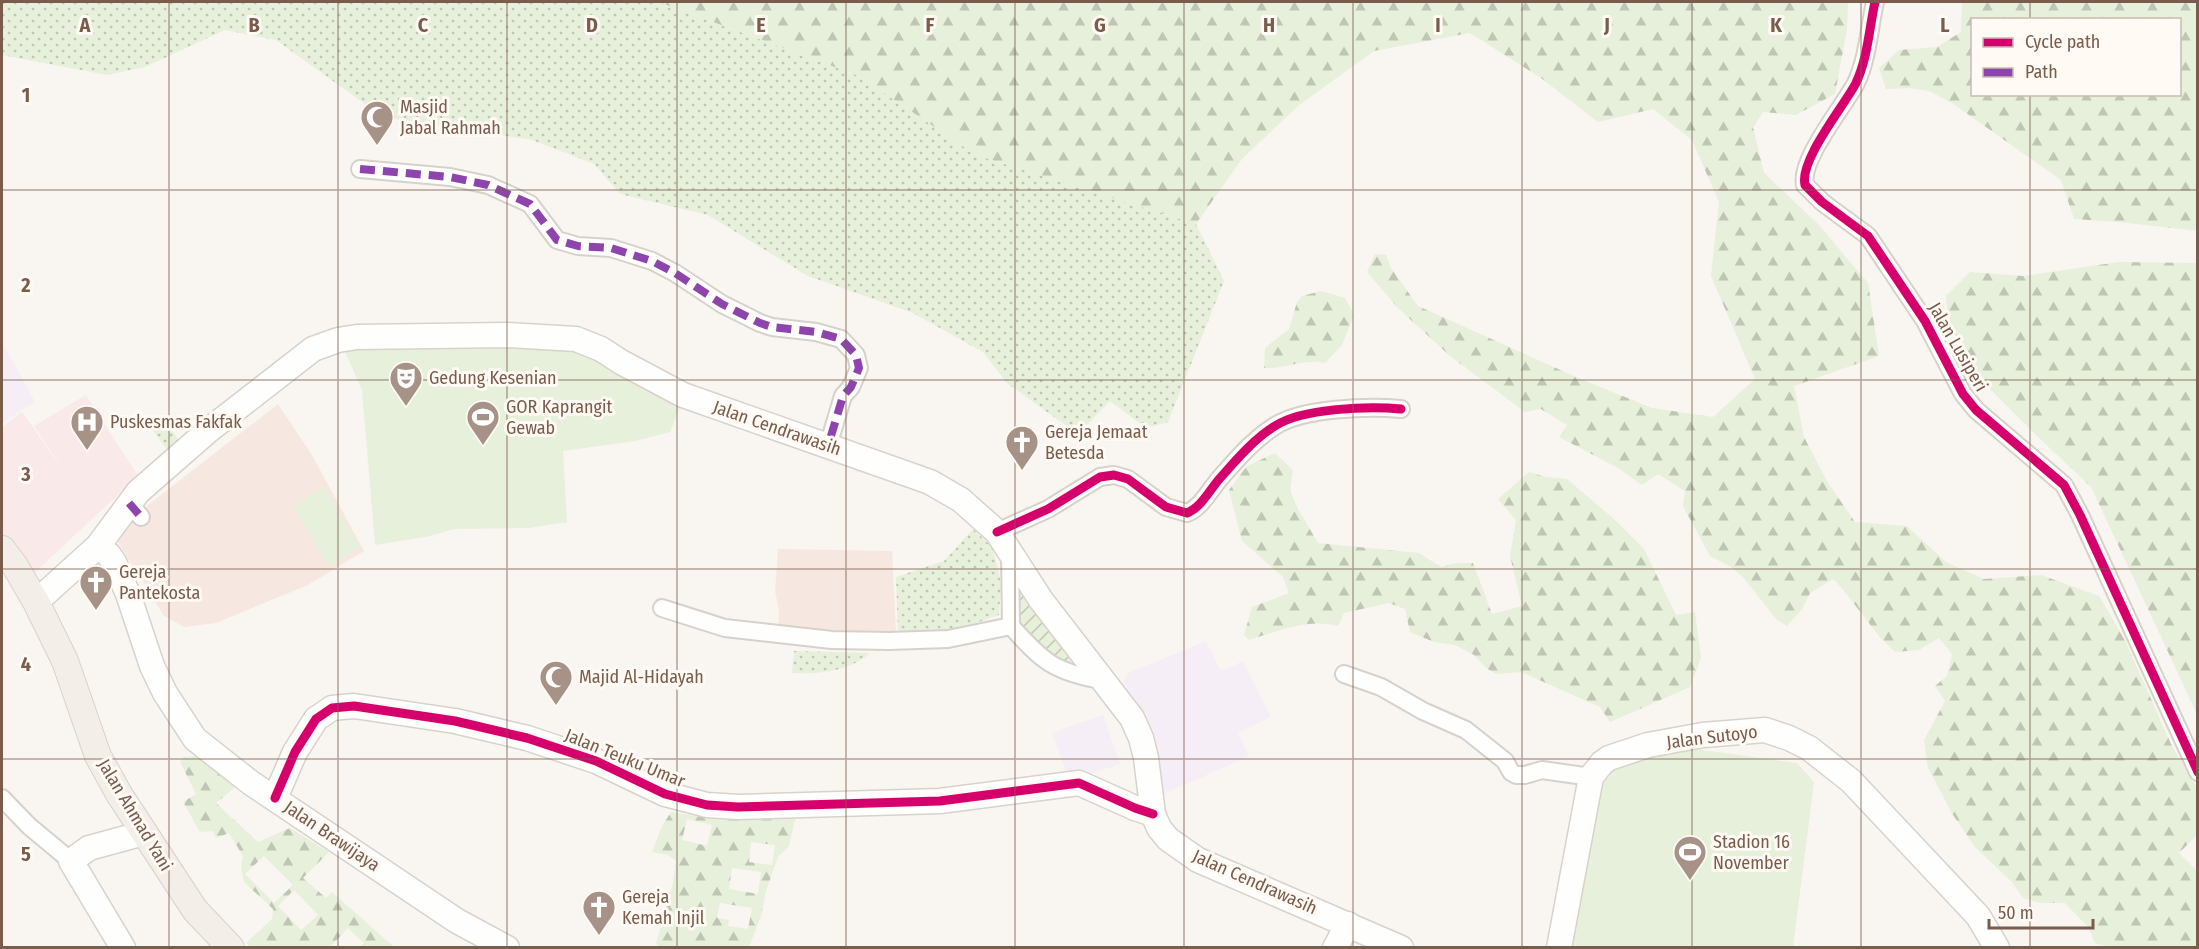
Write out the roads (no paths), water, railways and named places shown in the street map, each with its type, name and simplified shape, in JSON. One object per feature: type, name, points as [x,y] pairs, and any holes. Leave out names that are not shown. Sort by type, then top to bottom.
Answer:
[{"type":"main road","name":"Jalan Cendrawasih","points":[[36,602],[135,510],[144,487],[209,430],[313,349],[338,340],[357,337],[507,335],[576,339],[601,349],[683,395],[930,482],[961,500],[997,532],[1041,600],[1132,718],[1141,738],[1146,758],[1153,814],[1168,840],[1198,860],[1401,948]]},
{"type":"main road","name":"Jalan Brawijaya","points":[[98,546],[109,555],[120,574],[152,666],[178,716],[195,739],[251,783],[457,921],[507,948]]},
{"type":"main road","name":"Jalan Ahmad Yani","points":[[2,549],[36,602],[64,661],[98,756],[119,794],[195,910],[231,948]]},
{"type":"main road","name":"Jalan Teuku Umar","points":[[275,798],[296,752],[316,718],[332,708],[354,706],[455,722],[527,738],[596,761],[665,794],[707,805],[738,807],[940,801],[1079,783],[1153,814]]},
{"type":"main road","name":"Jalan Sutoyo","points":[[1590,777],[1609,758],[1648,746],[1703,735],[1765,730],[1789,738],[1809,748],[1851,781],[1978,916],[1997,948]]},
{"type":"main road","points":[[1558,948],[1590,777]]},
{"type":"main road","points":[[123,948],[71,861],[89,848],[144,833]]},
{"type":"main road","points":[[1335,948],[1348,924]]},
{"type":"street","name":"Jalan Lusiperi","points":[[1875,2],[1863,67],[1815,149],[1804,175],[1805,185],[1822,202],[1868,236],[1925,321],[1953,378],[1976,410],[2064,485],[2080,515],[2198,772]]},
{"type":"street","points":[[360,169],[450,177],[488,185],[530,204],[558,240],[578,246],[611,248],[652,261],[685,279],[722,304],[760,323],[772,327],[816,332],[841,339],[856,355],[859,368],[851,387],[843,396],[828,446]]},
{"type":"street","points":[[997,532],[1048,509],[1094,480],[1107,475],[1128,478],[1166,507],[1187,513],[1197,507],[1213,485],[1243,453],[1276,425],[1292,418],[1358,408],[1401,410]]},
{"type":"street","points":[[1010,553],[1011,626],[1048,663],[1067,673],[1101,680]]},
{"type":"street","points":[[662,608],[725,628],[832,640],[948,639],[1011,626]]},
{"type":"street","points":[[1344,674],[1381,687],[1423,711],[1466,730],[1505,761],[1515,775],[1521,776],[1542,770],[1590,777]]},
{"type":"street","points":[[2,798],[29,826],[71,861]]},
{"type":"place","name":"Masjid Jabal Rahmah","points":[[377,146]]},
{"type":"place","name":"Gedung Kesenian","points":[[406,407]]},
{"type":"place","name":"GOR Kaprangit Gewab","points":[[483,446]]},
{"type":"place","name":"Puskesmas Fakfak","points":[[87,451]]},
{"type":"place","name":"Gereja Jemaat Betesda","points":[[1022,471]]},
{"type":"place","name":"Gereja Pantekosta","points":[[96,611]]},
{"type":"place","name":"Majid Al-Hidayah","points":[[556,706]]},
{"type":"place","name":"Stadion 16 November","points":[[1690,881]]},
{"type":"place","name":"Gereja Kemah Injil","points":[[599,936]]}]
